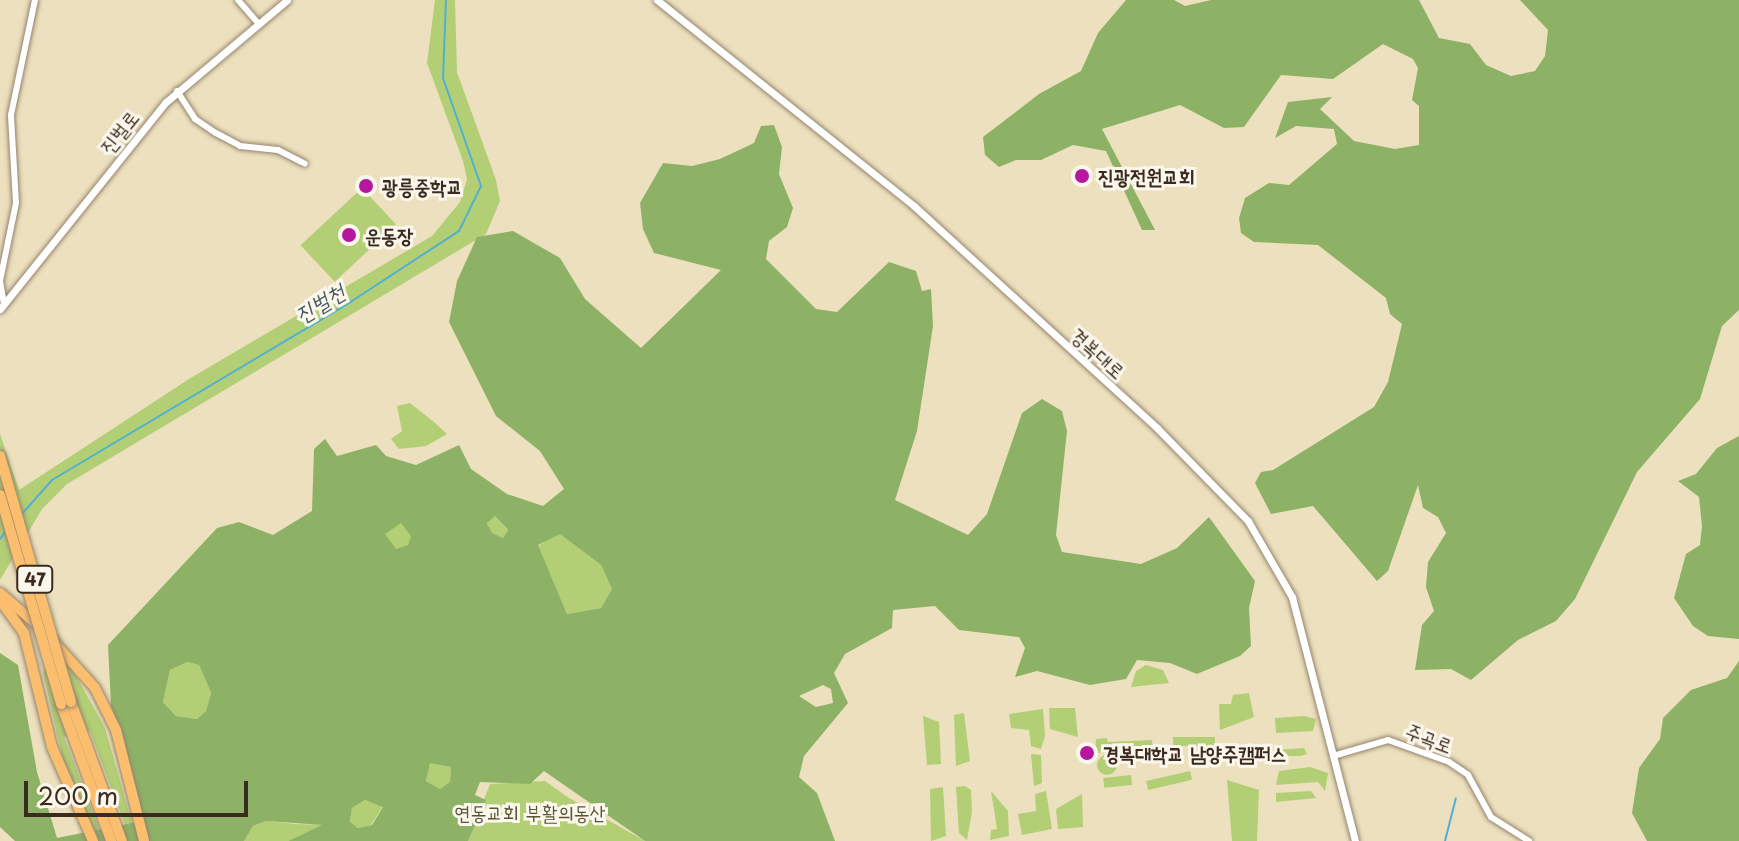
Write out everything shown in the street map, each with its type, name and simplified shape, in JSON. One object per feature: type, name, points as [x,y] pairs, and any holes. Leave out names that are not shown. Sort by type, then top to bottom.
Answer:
[{"type":"highway","name":"47","points":[[0,456],[66,703],[122,841]]},
{"type":"highway","name":"47","points":[[0,495],[111,841]]},
{"type":"highway","points":[[0,593],[36,623],[95,688],[116,730],[144,841]]},
{"type":"highway","points":[[0,600],[24,633],[48,735],[93,841]]},
{"type":"street","points":[[2,307],[0,281],[16,203],[11,115],[35,0]]},
{"type":"street","points":[[238,0],[257,22]]},
{"type":"street","name":"진벌로","points":[[2,307],[177,91],[287,0]]},
{"type":"street","name":"경복대로","points":[[657,0],[880,176],[1235,504],[1265,546],[1292,597],[1355,841]]},
{"type":"street","points":[[177,91],[195,119],[216,133],[240,146],[278,150],[305,164]]},
{"type":"street","name":"주곡로","points":[[1333,756],[1388,740],[1449,762],[1468,775],[1491,817],[1529,841]]},
{"type":"green space","points":[[435,0],[455,0],[457,72],[496,180],[500,201],[486,234],[67,484],[42,509],[0,580],[0,434],[19,490],[189,379],[432,236],[460,202],[467,179],[463,161],[427,63]]},
{"type":"green space","points":[[1126,0],[1174,0],[1185,6],[1211,0],[1419,0],[1439,38],[1470,44],[1486,65],[1511,76],[1535,71],[1545,56],[1548,30],[1520,0],[1739,0],[1739,310],[1722,326],[1700,399],[1637,472],[1575,599],[1556,621],[1518,640],[1471,680],[1451,669],[1415,670],[1422,625],[1434,611],[1426,587],[1428,562],[1446,533],[1438,517],[1423,508],[1418,485],[1388,571],[1377,581],[1313,506],[1271,514],[1255,483],[1261,472],[1273,470],[1374,407],[1388,382],[1402,324],[1390,314],[1386,298],[1318,245],[1254,242],[1241,233],[1239,218],[1245,198],[1269,183],[1289,185],[1337,144],[1334,129],[1296,126],[1275,138],[1288,102],[1332,97],[1320,109],[1354,141],[1395,149],[1419,145],[1419,106],[1412,100],[1418,68],[1413,59],[1383,44],[1333,79],[1281,75],[1244,127],[1224,128],[1180,105],[1102,129],[1155,230],[1142,230],[1106,151],[1073,145],[1041,160],[1016,160],[999,167],[985,155],[983,137],[1039,94],[1081,71],[1098,33]]},
{"type":"green space","points":[[774,125],[782,147],[779,174],[793,208],[787,227],[769,241],[766,259],[816,309],[837,312],[889,262],[916,271],[922,291],[931,289],[933,326],[917,431],[895,500],[968,535],[987,514],[1022,413],[1042,399],[1062,411],[1067,431],[1056,535],[1062,552],[1141,564],[1177,548],[1209,517],[1255,581],[1249,608],[1251,646],[1240,656],[1197,674],[1170,663],[1137,660],[1126,679],[1090,685],[1037,671],[1015,677],[1025,648],[1019,637],[959,630],[935,606],[893,610],[892,628],[845,654],[834,673],[848,703],[804,756],[799,777],[817,793],[835,841],[645,841],[544,771],[530,784],[480,782],[475,795],[486,800],[468,841],[288,841],[322,825],[266,821],[253,826],[244,841],[15,841],[0,827],[0,653],[18,665],[37,772],[57,838],[137,822],[126,754],[111,706],[108,645],[217,528],[239,522],[273,535],[312,511],[314,449],[325,439],[337,456],[376,445],[386,456],[416,465],[459,445],[471,469],[507,494],[543,506],[564,489],[540,451],[496,416],[449,322],[457,281],[477,237],[513,231],[560,258],[585,299],[641,348],[721,270],[654,253],[643,229],[640,203],[663,163],[692,166],[720,159],[754,143],[761,126]],"holes":[[[495,516],[508,530],[503,538],[492,533],[487,523]],[[401,523],[411,536],[408,545],[396,549],[385,534]],[[560,534],[601,565],[612,589],[601,608],[567,614],[538,545]],[[187,662],[199,665],[211,693],[206,711],[197,719],[176,716],[163,702],[170,670]],[[823,685],[831,689],[833,703],[816,707],[799,696]],[[430,763],[451,767],[450,782],[440,789],[426,781]],[[365,800],[383,807],[372,825],[358,828],[350,822],[352,808]]]},
{"type":"green space","name":"운동장","points":[[362,188],[396,225],[335,282],[301,245]]},
{"type":"green space","points":[[410,403],[447,434],[426,446],[399,449],[391,439],[402,431],[397,406]]},
{"type":"green space","points":[[1739,436],[1739,639],[1708,636],[1693,626],[1674,598],[1686,554],[1700,545],[1702,526],[1699,497],[1678,481],[1696,474],[1717,448]]},
{"type":"green space","points":[[495,516],[508,531],[503,538],[491,533],[487,522]]},
{"type":"green space","points":[[398,523],[407,527],[411,536],[407,545],[398,549],[389,545],[385,536],[389,527]]},
{"type":"green space","points":[[559,533],[601,565],[612,589],[601,608],[567,614],[538,546]]},
{"type":"green space","points":[[49,649],[70,665],[105,728],[137,841],[131,841],[90,731],[64,737],[104,841],[98,841],[66,773],[43,673]]},
{"type":"green space","points":[[1739,661],[1739,841],[1647,841],[1632,813],[1639,768],[1660,739],[1663,718],[1691,690],[1727,678]]},
{"type":"green space","points":[[187,662],[199,665],[211,693],[206,711],[197,719],[176,716],[163,702],[170,670]]},
{"type":"green space","points":[[1146,665],[1163,670],[1169,683],[1131,687],[1136,671]]},
{"type":"green space","points":[[1249,693],[1254,717],[1220,730],[1219,704],[1231,704],[1233,695]]},
{"type":"green space","points":[[1049,708],[1075,708],[1078,737],[1050,729]]},
{"type":"green space","points":[[1043,709],[1045,736],[1041,749],[1031,746],[1029,730],[1011,728],[1009,714]]},
{"type":"green space","points":[[964,713],[970,761],[956,766],[954,715]]},
{"type":"green space","points":[[923,716],[939,722],[941,764],[927,765]]},
{"type":"green space","points":[[1304,716],[1316,719],[1313,731],[1276,733],[1275,718]]},
{"type":"green space","points":[[1173,737],[1215,737],[1215,746],[1173,746]]},
{"type":"green space","points":[[1107,738],[1108,742],[1152,740],[1153,750],[1095,753],[1096,739]]},
{"type":"green space","points":[[1304,748],[1307,754],[1301,756],[1273,756],[1276,750]]},
{"type":"green space","points":[[1031,754],[1041,755],[1042,783],[1034,786]]},
{"type":"green space","points":[[1107,755],[1114,758],[1117,765],[1114,772],[1107,775],[1100,772],[1097,765],[1100,758]]},
{"type":"green space","points":[[430,762],[451,767],[450,783],[440,789],[426,781]]},
{"type":"green space","points":[[1310,767],[1328,773],[1325,791],[1318,782],[1276,785],[1279,771]]},
{"type":"green space","points":[[1190,771],[1192,780],[1148,790],[1146,781]]},
{"type":"green space","points":[[1131,775],[1132,785],[1104,788],[1103,778]]},
{"type":"green space","points":[[1227,780],[1259,790],[1257,841],[1232,841]]},
{"type":"green space","name":"연동교회 부활의동산","points":[[545,781],[645,841],[468,841],[490,784]]},
{"type":"green space","points":[[965,786],[971,790],[972,812],[967,840],[959,833],[956,787]]},
{"type":"green space","points":[[943,787],[946,836],[931,841],[930,789]]},
{"type":"green space","points":[[991,791],[1008,811],[1009,836],[990,840],[991,830],[997,829]]},
{"type":"green space","points":[[1046,791],[1052,829],[1022,835],[1018,814],[1036,811],[1035,794]]},
{"type":"green space","points":[[1311,791],[1316,798],[1276,802],[1276,793]]},
{"type":"green space","points":[[1082,794],[1083,827],[1058,829],[1056,809]]},
{"type":"green space","points":[[365,800],[383,806],[371,825],[358,828],[350,823],[352,808]]},
{"type":"green space","points":[[266,821],[323,825],[288,841],[244,841],[253,826]]},
{"type":"waterway","name":"진벌천","points":[[21,515],[52,480],[352,301],[459,231],[481,186],[443,78],[446,0]]},
{"type":"waterway","name":"진벌천","points":[[0,539],[6,531]]},
{"type":"waterway","points":[[1445,841],[1456,798]]},
{"type":"place","name":"진광전원교회","points":[[1082,176]]},
{"type":"place","name":"광릉중학교","points":[[366,186]]},
{"type":"place","name":"운동장","points":[[349,235]]},
{"type":"place","name":"경복대학교 남양주캠퍼스","points":[[1087,753]]}]
